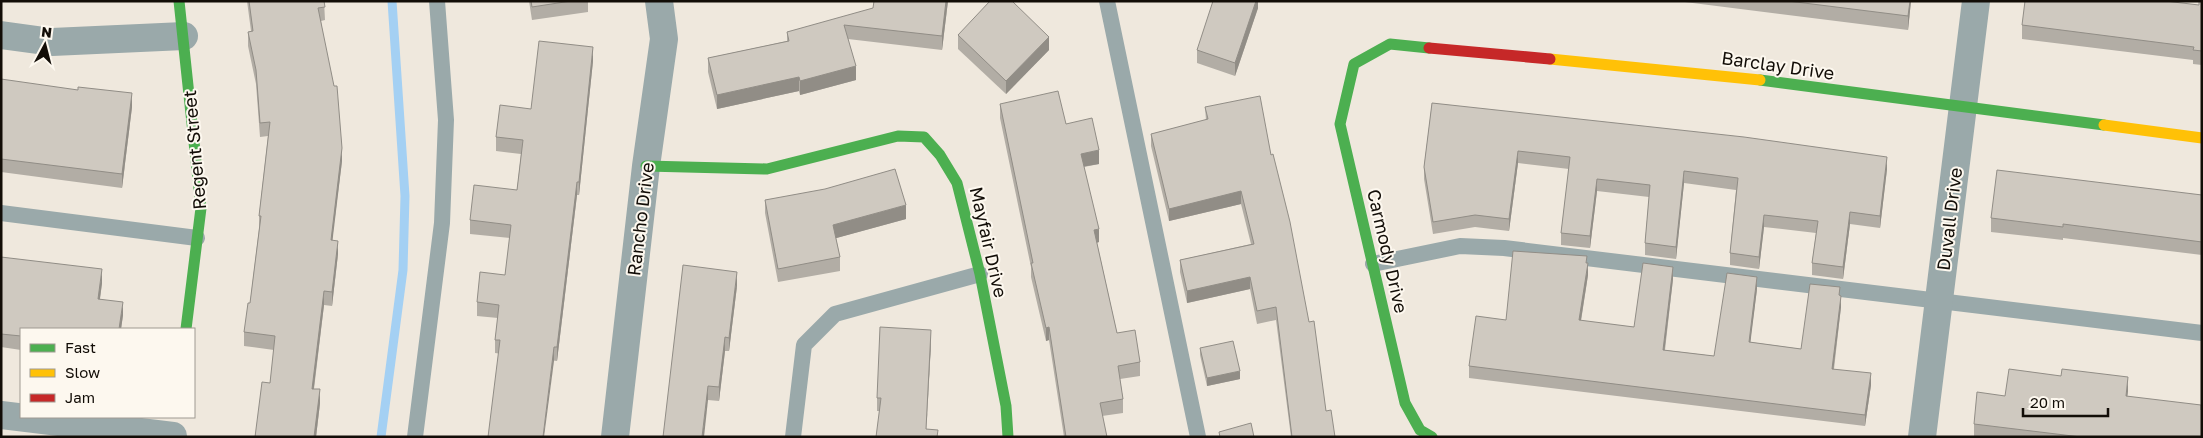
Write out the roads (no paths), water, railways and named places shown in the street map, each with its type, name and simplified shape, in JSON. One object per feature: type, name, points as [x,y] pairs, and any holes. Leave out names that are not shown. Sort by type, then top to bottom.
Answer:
[{"type":"street","name":"Regent Street","points":[[179,1],[201,208],[186,328]]},
{"type":"street","name":"Rancho Drive","points":[[615,437],[646,166],[664,39],[659,1]]},
{"type":"street","name":"Duvall Drive","points":[[1922,437],[1976,1]]},
{"type":"street","points":[[1,35],[52,42],[184,36]]},
{"type":"street","name":"Barclay Drive","points":[[1354,64],[1390,44],[1723,75],[2202,138]]},
{"type":"street","name":"Carmody Drive","points":[[1354,64],[1340,124],[1405,403],[1420,430],[1432,437]]},
{"type":"street","name":"Mayfair Drive","points":[[646,166],[767,169],[898,136],[924,137],[940,155],[957,183],[980,274],[1006,406],[1008,437]]},
{"type":"street","points":[[1,415],[20,417]]},
{"type":"street","points":[[26,418],[173,436],[175,418]]},
{"type":"lane","points":[[415,437],[442,223],[446,120],[437,1]]},
{"type":"lane","points":[[1107,1],[1198,437]]},
{"type":"lane","points":[[1,213],[197,238]]},
{"type":"lane","points":[[1373,264],[1460,246],[1504,248],[2202,333]]},
{"type":"lane","points":[[792,437],[804,345],[835,314],[980,274]]},
{"type":"waterway","points":[[381,437],[403,270],[405,196],[392,1]]}]
